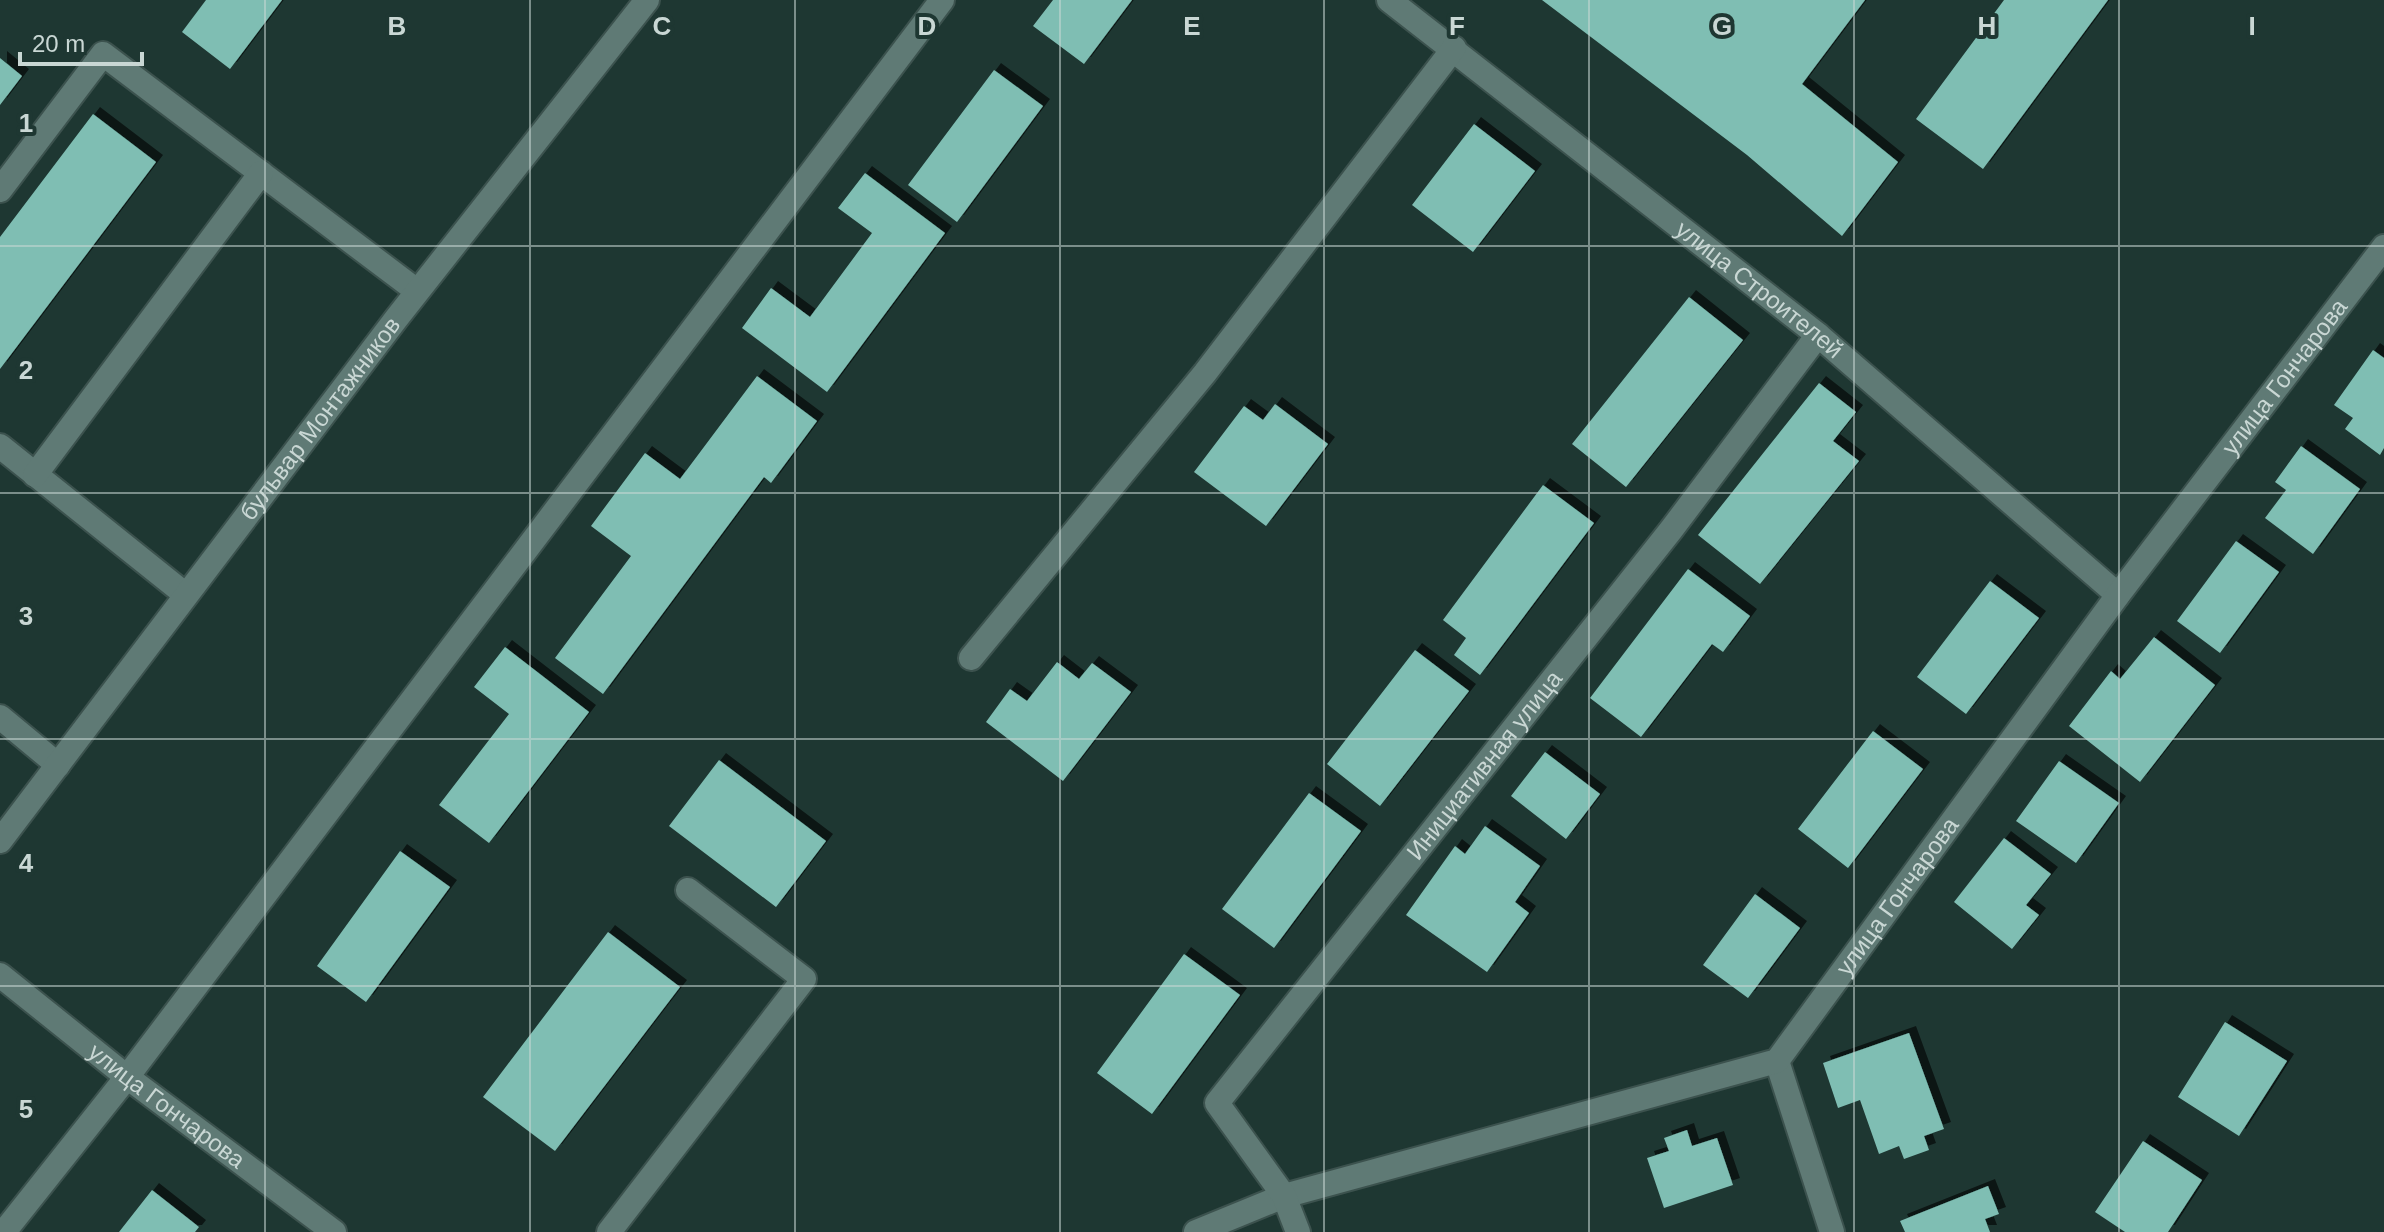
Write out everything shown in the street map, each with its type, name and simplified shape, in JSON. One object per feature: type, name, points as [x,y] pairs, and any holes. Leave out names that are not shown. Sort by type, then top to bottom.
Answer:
[{"type":"street","name":"бульвар Монтажников","points":[[0,841],[417,291],[647,0]]},
{"type":"street","points":[[4,1232],[127,1077],[942,0]]},
{"type":"street","name":"улица Строителей","points":[[1389,0],[1818,335],[2118,595]]},
{"type":"street","points":[[971,658],[1205,373],[1454,48]]},
{"type":"street","points":[[0,190],[103,54],[417,291]]},
{"type":"street","points":[[35,475],[261,173]]},
{"type":"street","name":"улица Гончарова","points":[[1777,1061],[2118,595],[2384,247]]},
{"type":"street","name":"Инициативная улица","points":[[1284,1196],[1217,1103],[1671,530],[1818,335]]},
{"type":"street","points":[[0,446],[186,595]]},
{"type":"street","points":[[0,717],[58,765]]},
{"type":"street","points":[[609,1232],[804,979],[688,890]]},
{"type":"street","name":"улица Гончарова","points":[[0,975],[127,1077],[334,1232]]},
{"type":"street","points":[[1196,1232],[1284,1196],[1777,1061],[1832,1232]]},
{"type":"street","points":[[1284,1196],[1298,1232]]},
{"type":"building","points":[[206,0],[282,0],[230,69],[182,32]]},
{"type":"building","points":[[1053,0],[1132,0],[1084,64],[1033,26]]},
{"type":"building","points":[[1542,0],[1865,0],[1802,84],[1898,162],[1842,236],[1747,155]]},
{"type":"building","points":[[2004,0],[2108,0],[1983,169],[1916,119]]},
{"type":"building","points":[[0,58],[22,76],[0,105]]},
{"type":"building","points":[[994,70],[1043,106],[957,222],[908,185]]},
{"type":"building","points":[[93,114],[156,162],[0,369],[0,237]]},
{"type":"building","points":[[1474,124],[1535,171],[1473,252],[1412,205]]},
{"type":"building","points":[[865,173],[945,233],[827,392],[742,328],[771,288],[810,317],[872,233],[838,208]]},
{"type":"building","points":[[1689,297],[1743,340],[1626,487],[1572,444]]},
{"type":"building","points":[[2373,350],[2384,358],[2384,448],[2380,455],[2345,429],[2353,418],[2334,405]]},
{"type":"building","points":[[757,376],[817,421],[771,483],[764,477],[603,694],[555,658],[631,556],[591,526],[645,453],[680,479]]},
{"type":"building","points":[[1819,383],[1856,412],[1833,441],[1859,461],[1760,584],[1698,535]]},
{"type":"building","points":[[1275,404],[1328,444],[1266,526],[1194,472],[1244,406],[1263,420]]},
{"type":"building","points":[[2301,446],[2360,489],[2313,554],[2265,518],[2286,490],[2275,482]]},
{"type":"building","points":[[1543,485],[1594,523],[1480,675],[1454,655],[1466,638],[1443,620]]},
{"type":"building","points":[[2236,541],[2279,572],[2220,653],[2177,621]]},
{"type":"building","points":[[1688,569],[1750,616],[1723,652],[1712,644],[1641,737],[1590,698]]},
{"type":"building","points":[[1990,581],[2039,618],[1966,714],[1917,677]]},
{"type":"building","points":[[2154,637],[2215,685],[2140,782],[2069,726],[2111,671],[2120,679]]},
{"type":"building","points":[[505,647],[589,712],[489,843],[439,805],[509,714],[474,687]]},
{"type":"building","points":[[1415,650],[1469,691],[1380,806],[1327,764]]},
{"type":"building","points":[[1057,662],[1079,679],[1092,663],[1131,692],[1063,781],[986,722],[1010,689],[1027,701]]},
{"type":"building","points":[[1873,731],[1923,769],[1848,868],[1798,829]]},
{"type":"building","points":[[1545,752],[1600,794],[1566,839],[1511,796]]},
{"type":"building","points":[[719,760],[826,841],[776,907],[669,826]]},
{"type":"building","points":[[2059,761],[2119,803],[2076,863],[2016,821]]},
{"type":"building","points":[[1309,793],[1361,831],[1274,948],[1222,909]]},
{"type":"building","points":[[1485,826],[1540,866],[1515,902],[1529,913],[1487,972],[1406,915],[1455,846],[1465,854]]},
{"type":"building","points":[[2004,838],[2051,874],[2026,905],[2039,915],[2012,949],[1954,902]]},
{"type":"building","points":[[400,851],[450,887],[366,1002],[317,966]]},
{"type":"building","points":[[1755,894],[1800,928],[1748,998],[1703,965]]},
{"type":"building","points":[[608,932],[680,987],[555,1151],[483,1097]]},
{"type":"building","points":[[1184,954],[1240,995],[1152,1114],[1097,1073]]},
{"type":"building","points":[[2225,1022],[2287,1061],[2239,1136],[2178,1097]]},
{"type":"building","points":[[1909,1033],[1944,1129],[1924,1136],[1929,1150],[1904,1159],[1899,1146],[1879,1154],[1860,1100],[1838,1108],[1823,1063]]},
{"type":"building","points":[[1687,1130],[1692,1146],[1717,1138],[1733,1185],[1664,1208],[1647,1158],[1669,1151],[1664,1138]]},
{"type":"building","points":[[2143,1141],[2202,1180],[2168,1232],[2125,1232],[2095,1212]]},
{"type":"building","points":[[1988,1186],[1999,1214],[1985,1219],[1990,1232],[1905,1232],[1900,1221]]},
{"type":"building","points":[[152,1190],[199,1227],[195,1232],[119,1232]]}]
